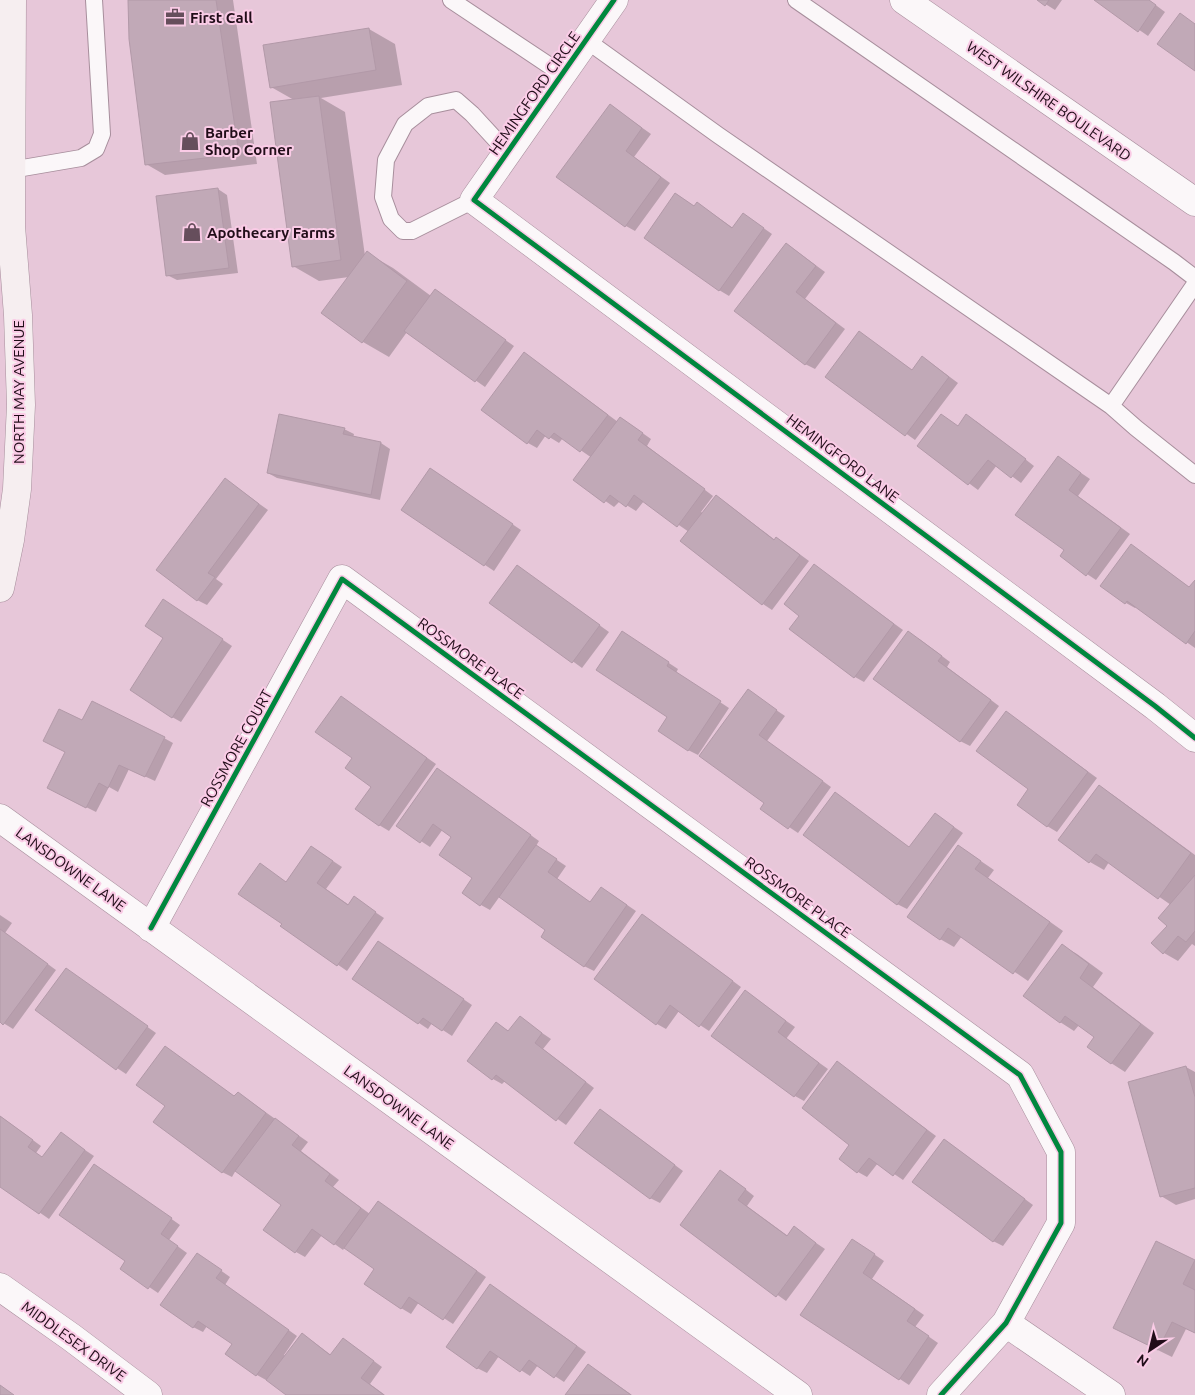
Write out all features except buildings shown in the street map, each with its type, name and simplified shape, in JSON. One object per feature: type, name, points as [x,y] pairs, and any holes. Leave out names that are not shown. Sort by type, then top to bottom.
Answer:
[{"type":"main road","name":"NORTH MAY AVENUE","points":[[0,588],[10,540],[20,452],[21,379],[8,282],[11,226],[6,172],[12,0]]},
{"type":"street","name":"HEMINGFORD CIRCLE","points":[[474,200],[614,0]]},
{"type":"street","name":"WEST WILSHIRE BOULEVARD","points":[[904,0],[1195,202]]},
{"type":"street","name":"HEMINGFORD LANE","points":[[474,200],[1155,706],[1195,738]]},
{"type":"street","name":"ROSSMORE COURT","points":[[151,928],[342,580]]},
{"type":"street","name":"ROSSMORE PLACE","points":[[342,580],[1020,1075],[1061,1152],[1061,1223],[1006,1323]]},
{"type":"street","name":"LANSDOWNE LANE","points":[[0,818],[798,1395]]},
{"type":"street","name":"MIDDLESEX DRIVE","points":[[0,1287],[148,1395]]},
{"type":"street","points":[[941,1395],[1006,1323],[1111,1395]]},
{"type":"lane","points":[[6,172],[81,158],[96,149],[102,134],[94,0]]},
{"type":"lane","points":[[451,0],[562,74]]},
{"type":"lane","points":[[796,0],[1195,278]]},
{"type":"lane","points":[[586,40],[726,141],[1110,406],[1195,475]]},
{"type":"lane","points":[[474,200],[412,231],[403,231],[391,219],[383,197],[386,160],[405,124],[428,106],[456,100],[472,114],[507,152]]},
{"type":"lane","points":[[1110,406],[1195,284]]},
{"type":"cycle path","points":[[614,0],[474,200],[1155,706],[1195,738]]},
{"type":"cycle path","points":[[151,928],[342,579],[1020,1075],[1061,1152],[1061,1223],[1006,1323],[941,1395]]},
{"type":"place","name":"First Call","points":[[175,17]]},
{"type":"place","name":"Barber Shop Corner","points":[[190,141]]},
{"type":"place","name":"Apothecary Farms","points":[[192,232]]}]
